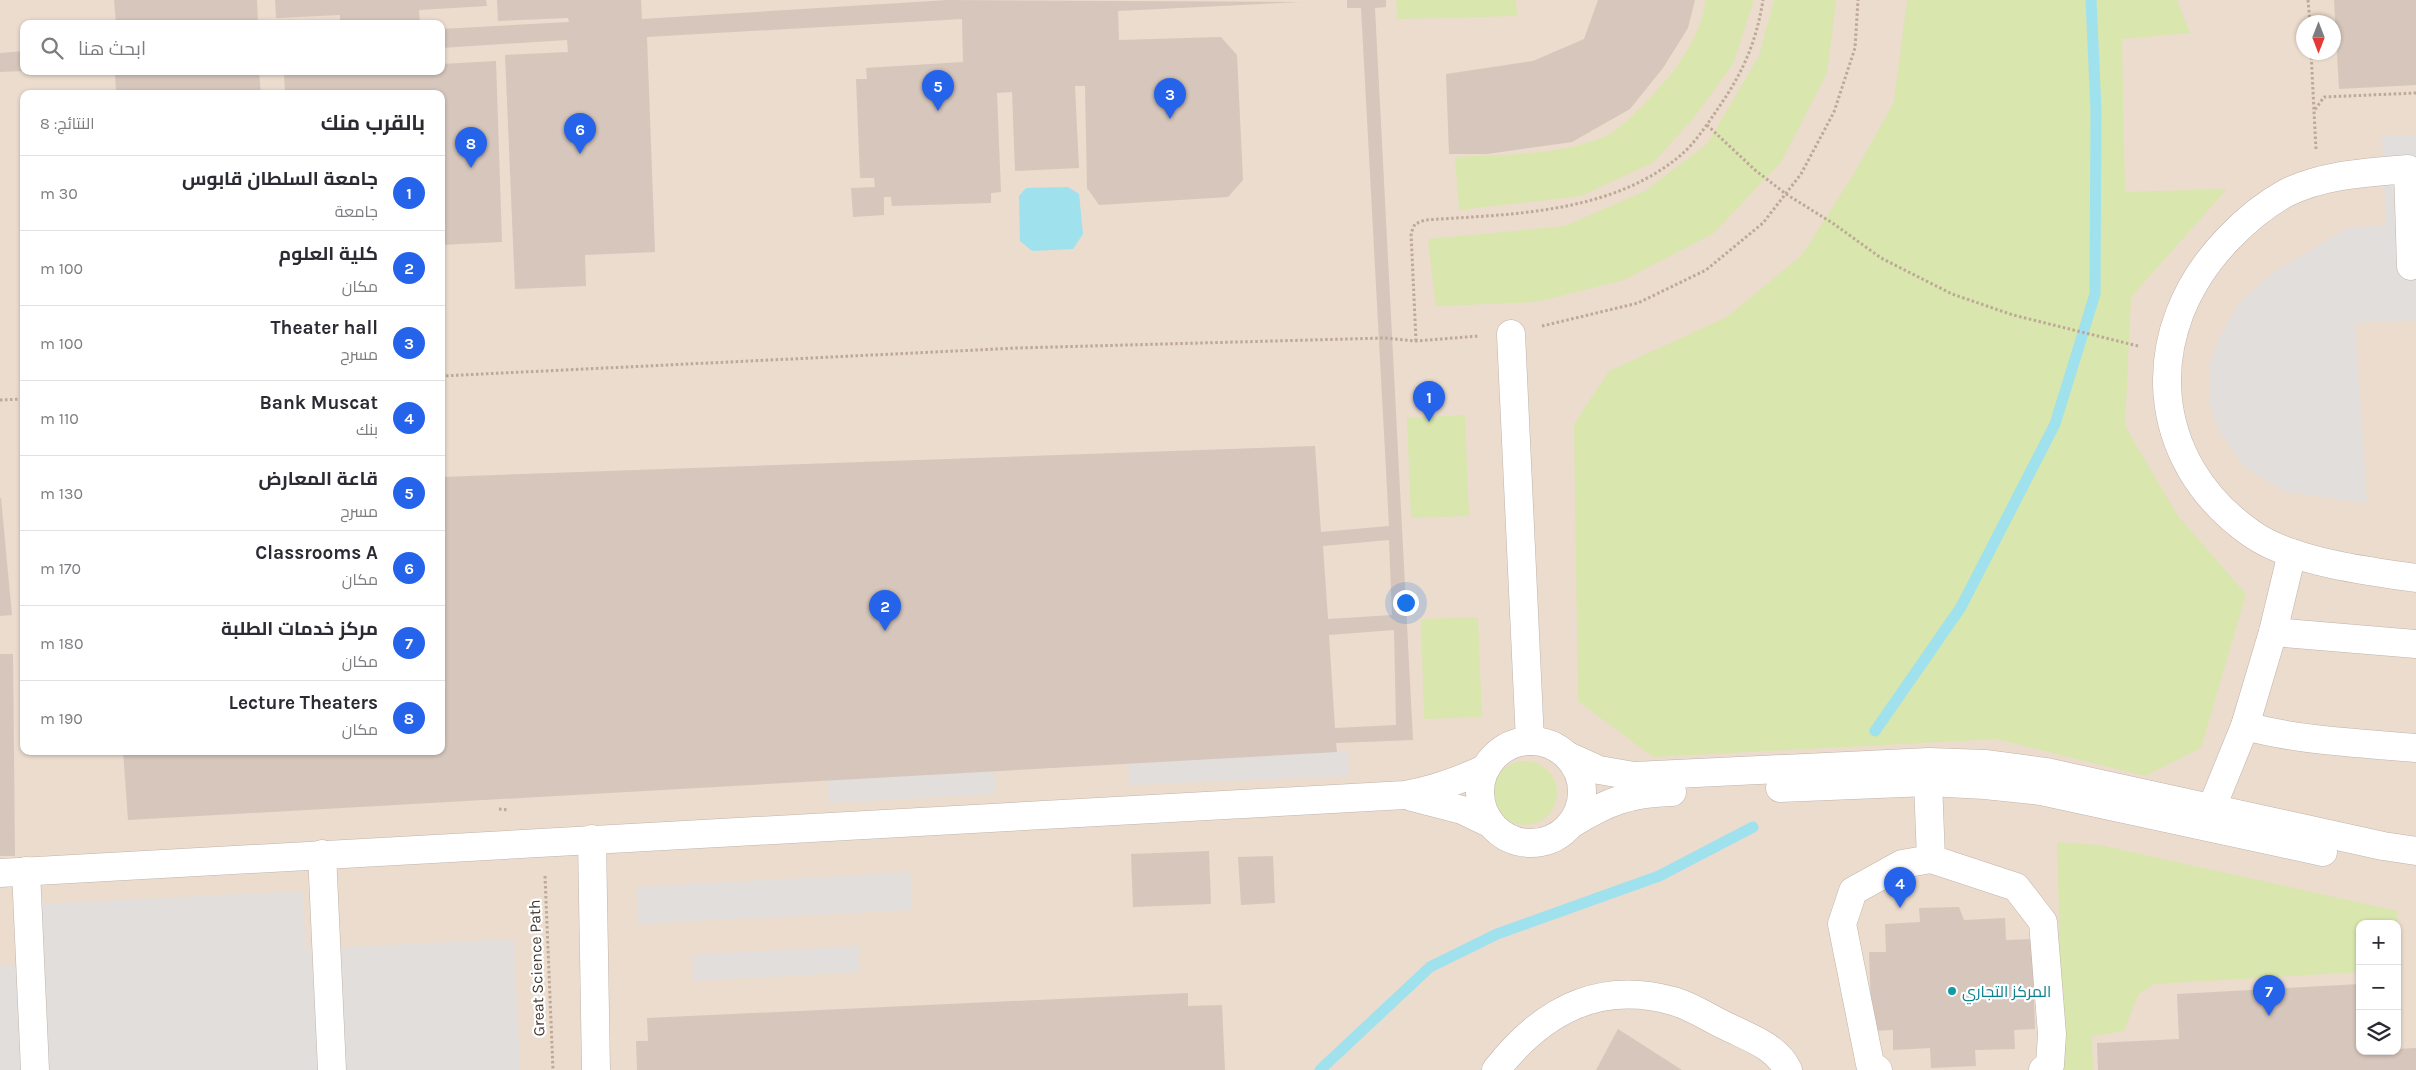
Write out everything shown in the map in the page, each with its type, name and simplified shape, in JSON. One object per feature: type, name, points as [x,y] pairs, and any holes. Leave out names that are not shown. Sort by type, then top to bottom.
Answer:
[{"type":"lane","points":[[2411,266],[2408,169],[2334,175],[2286,193],[2244,222],[2209,259],[2183,303],[2168,352],[2167,394],[2175,436],[2193,475],[2220,509],[2254,536],[2292,553],[2416,578]]},
{"type":"lane","points":[[1511,334],[1530,741]]},
{"type":"lane","points":[[2212,807],[2244,726],[2273,632],[2292,553]]},
{"type":"lane","points":[[2273,632],[2416,644]]},
{"type":"lane","points":[[2244,726],[2280,736],[2317,741],[2416,748]]},
{"type":"lane","points":[[1489,823],[1481,805],[1480,786],[1486,768],[1496,754],[1512,744],[1530,741],[1544,743],[1600,770],[1634,776],[1929,762],[1988,764],[2046,772],[2383,846],[2416,851]]},
{"type":"lane","points":[[1568,756],[1578,771],[1582,788],[1581,807],[1573,823]]},
{"type":"lane","points":[[35,1070],[13,872],[1405,795],[1433,790],[1460,781],[1486,768]]},
{"type":"lane","points":[[1405,795],[1462,810],[1489,823],[1504,836],[1521,843],[1541,843],[1559,836],[1573,823],[1602,805],[1635,795],[1928,782],[1985,784],[2041,791],[2371,862],[2416,868]]},
{"type":"lane","points":[[1928,782],[1931,858]]},
{"type":"lane","points":[[592,839],[596,1070]]},
{"type":"lane","points":[[322,854],[332,1070]]},
{"type":"lane","points":[[1878,1070],[1870,1064],[1842,924],[1853,891],[1902,864],[1931,858],[2016,887],[2043,922],[2052,1034],[2050,1065],[2043,1070]]},
{"type":"lane","points":[[1496,1070],[1512,1049],[1538,1025],[1569,1006],[1603,995],[1640,994],[1675,1001],[1770,1048],[1783,1060],[1788,1070]]},
{"type":"path","points":[[1416,341],[1411,233],[1414,224],[1425,220],[1521,213],[1586,202],[1637,184],[1682,154],[1707,124],[1737,80],[1757,34],[1762,0]]},
{"type":"path","points":[[445,376],[1016,348],[1384,338],[1416,341],[1511,334],[1638,302],[1706,270],[1763,223],[1802,174],[1834,112],[1855,48],[1858,0]]},
{"type":"path","points":[[2308,0],[2309,15]]},
{"type":"path","points":[[2312,60],[2317,182]]},
{"type":"path","points":[[2314,111],[2324,97],[2416,93]]},
{"type":"path","points":[[1707,124],[1755,170],[1786,194],[1834,224],[1881,258],[1952,294],[2042,323],[2126,343]]},
{"type":"path","points":[[0,400],[20,399]]},
{"type":"path","name":"Great Science Path","points":[[545,875],[553,1070]]},
{"type":"shaded area","points":[[0,0],[2416,0],[2416,1070],[0,1070]]},
{"type":"shaded area","points":[[2416,135],[2416,320],[2355,323],[2367,503],[2285,492],[2245,467],[2219,431],[2209,403],[2209,365],[2221,334],[2240,301],[2276,271],[2347,228],[2386,225],[2382,136]]},
{"type":"shaded area","points":[[1348,750],[1349,776],[1129,785],[1128,764]]},
{"type":"shaded area","points":[[994,768],[996,794],[829,803],[828,777]]},
{"type":"shaded area","points":[[910,872],[912,910],[638,924],[637,887]]},
{"type":"shaded area","points":[[303,891],[306,949],[514,939],[520,1070],[0,1070],[0,966],[43,964],[40,904]]},
{"type":"shaded area","points":[[859,946],[860,972],[694,981],[692,955]]},
{"type":"green space","points":[[1396,0],[1516,0],[1517,16],[1397,19]]},
{"type":"green space","points":[[1705,0],[1753,0],[1753,3],[1733,64],[1695,116],[1654,162],[1581,196],[1459,210],[1455,157],[1551,151],[1588,143],[1613,132],[1647,101],[1680,62],[1697,30]]},
{"type":"green space","points":[[1774,0],[1836,0],[1827,73],[1781,162],[1714,233],[1624,280],[1536,302],[1436,306],[1428,239],[1565,226],[1645,191],[1707,144],[1759,56]]},
{"type":"green space","points":[[1907,0],[2177,0],[2190,33],[2122,39],[2125,192],[2227,189],[2131,297],[2125,426],[2178,516],[2246,594],[2201,748],[2145,776],[1997,739],[1653,757],[1578,701],[1574,424],[1609,371],[1727,317],[1802,255],[1852,177],[1894,102]]},
{"type":"green space","points":[[1465,415],[1469,516],[1411,518],[1407,418]]},
{"type":"green space","points":[[1478,617],[1482,717],[1424,719],[1421,619]]},
{"type":"green space","points":[[1525,761],[1543,767],[1551,775],[1557,793],[1551,811],[1543,819],[1525,825],[1507,819],[1499,811],[1493,793],[1499,775],[1507,767]]},
{"type":"green space","points":[[2057,842],[2100,845],[2397,911],[2398,920],[2356,920],[2356,972],[2154,984],[2138,995],[2124,1031],[2092,1036],[2093,1070],[2063,1070]]},
{"type":"water","points":[[1068,187],[1079,194],[1083,234],[1073,249],[1032,251],[1020,241],[1019,196],[1026,188]]},
{"type":"building","points":[[114,0],[257,0],[258,20],[116,20]]},
{"type":"building","points":[[275,0],[486,0],[487,6],[419,10],[420,20],[340,20],[340,15],[276,18]]},
{"type":"building","points":[[497,0],[641,0],[642,19],[948,0],[1301,2],[1118,11],[1119,40],[1221,37],[1237,55],[1243,180],[1228,197],[1099,205],[1087,188],[1085,86],[1075,86],[1079,168],[1015,171],[1012,92],[997,93],[1001,192],[991,193],[991,203],[892,206],[891,197],[884,197],[884,215],[853,217],[851,188],[875,187],[874,178],[860,178],[856,79],[867,79],[866,68],[963,62],[962,19],[647,37],[655,252],[585,255],[586,286],[515,289],[505,55],[568,52],[567,40],[445,48],[445,29],[569,22],[568,18],[498,21]]},
{"type":"building","points":[[1347,0],[1386,0],[1386,7],[1375,8],[1413,740],[1336,743],[1337,752],[128,820],[123,755],[445,755],[445,477],[1315,446],[1321,532],[1389,526],[1361,8],[1347,8]],"holes":[[[1389,540],[1392,615],[1328,619],[1323,546]],[[1394,630],[1396,725],[1335,728],[1329,635]]]},
{"type":"building","points":[[1598,0],[1695,0],[1688,28],[1663,68],[1630,109],[1572,142],[1487,154],[1449,154],[1446,74],[1533,61],[1584,39]]},
{"type":"building","points":[[2334,0],[2416,0],[2416,85],[2339,89],[2337,60],[2341,60],[2341,15],[2335,15]]},
{"type":"building","points":[[20,51],[20,71],[0,72],[0,53]]},
{"type":"building","points":[[496,61],[502,242],[445,245],[445,90],[285,90],[284,75],[445,75],[445,64]]},
{"type":"building","points":[[115,75],[259,75],[261,90],[116,90]]},
{"type":"building","points":[[0,498],[12,615],[0,616]]},
{"type":"building","points":[[0,654],[13,654],[15,856],[0,856]]},
{"type":"building","points":[[1209,851],[1211,904],[1133,907],[1131,854]]},
{"type":"building","points":[[1273,856],[1275,903],[1241,905],[1238,857]]},
{"type":"building","name":"المركز التجاري","points":[[1959,907],[1964,920],[2005,918],[2006,940],[2032,939],[2035,1029],[2014,1030],[2015,1049],[1975,1050],[1976,1066],[1931,1068],[1930,1048],[1893,1050],[1893,1030],[1872,1031],[1869,952],[1886,952],[1885,924],[1920,922],[1919,908]]},
{"type":"building","points":[[2356,984],[2356,1055],[2401,1055],[2401,1049],[2416,1048],[2416,1070],[2098,1070],[2097,1043],[2179,1039],[2177,994]]},
{"type":"building","points":[[1188,993],[1188,1006],[1222,1005],[1225,1070],[637,1070],[636,1041],[648,1041],[647,1018]]},
{"type":"building","points":[[1618,1029],[1682,1070],[1596,1070]]},
{"type":"waterway","points":[[1875,731],[1961,607],[2055,424],[2095,294],[2096,110],[2091,0]]},
{"type":"waterway","points":[[1320,1070],[1430,967],[1497,934],[1659,876],[1753,827]]},
{"type":"place","name":"قاعة المعارض","points":[[938,111]]},
{"type":"place","name":"Theater hall","points":[[1170,119]]},
{"type":"place","name":"Classrooms A","points":[[580,154]]},
{"type":"place","name":"Lecture Theaters","points":[[471,168]]},
{"type":"place","name":"جامعة السلطان قابوس","points":[[1429,422]]},
{"type":"place","name":"كلية العلوم","points":[[885,631]]},
{"type":"place","name":"Bank Muscat","points":[[1900,908]]},
{"type":"place","name":"المركز التجاري","points":[[1952,991]]},
{"type":"place","name":"مركز خدمات الطلبة","points":[[2269,1016]]}]
